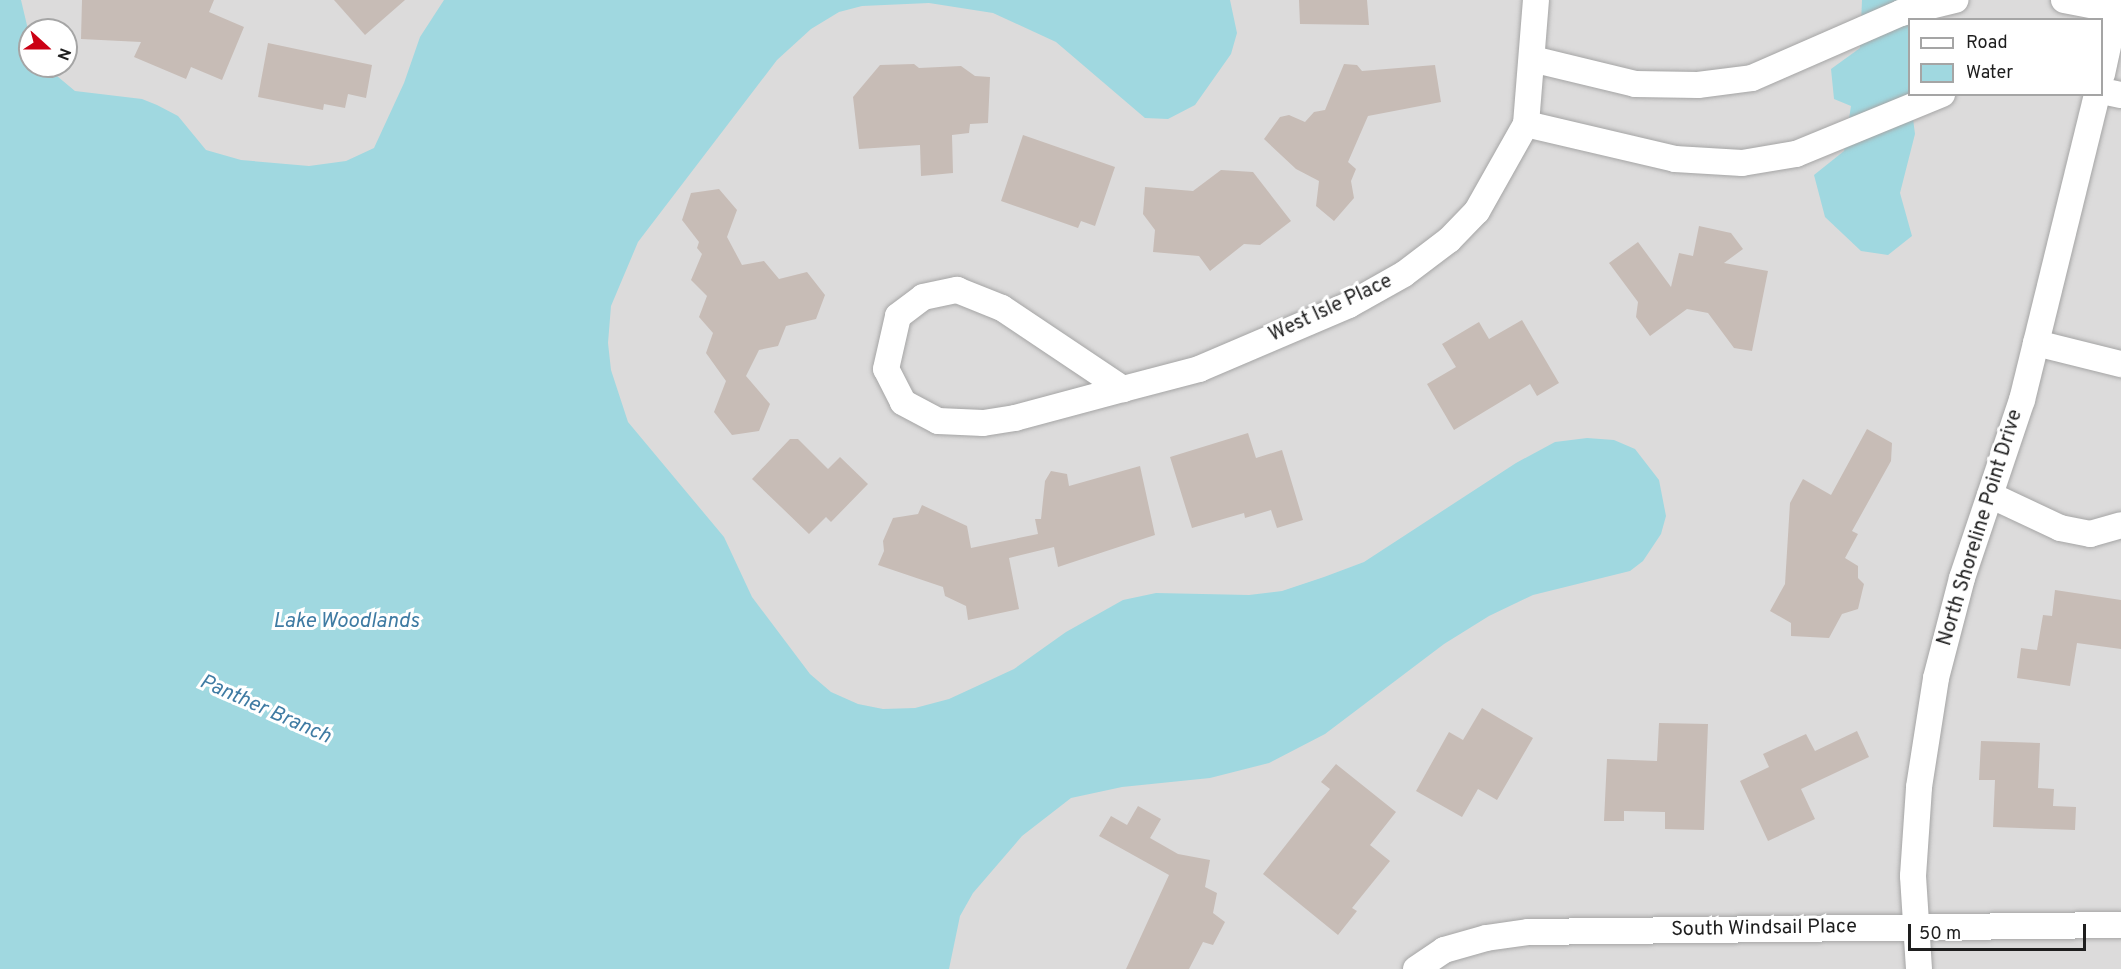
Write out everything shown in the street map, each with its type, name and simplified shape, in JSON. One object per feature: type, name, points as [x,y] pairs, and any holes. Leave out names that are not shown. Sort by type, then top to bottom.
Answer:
[{"type":"street","name":"West Isle Place","points":[[1123,389],[1002,308],[957,290],[923,297],[898,316],[885,369],[903,402],[938,421],[983,423],[1015,418],[1199,369],[1348,305],[1404,274],[1449,240],[1477,211],[1526,124],[1536,0]]},
{"type":"street","points":[[2064,0],[2118,7],[2103,70]]},
{"type":"street","points":[[1532,59],[1635,84],[1698,85],[1752,78],[1901,13],[1951,1]]},
{"type":"street","points":[[2103,91],[2121,95]]},
{"type":"street","name":"North Shoreline Point Drive","points":[[1919,969],[1914,927],[1919,787],[1934,688],[1948,626],[2036,343],[2097,96]]},
{"type":"street","points":[[1526,124],[1675,159],[1731,162],[1796,154],[1933,98]]},
{"type":"street","points":[[2036,343],[2121,364]]},
{"type":"street","points":[[1990,495],[2060,528],[2090,534],[2121,525]]},
{"type":"street","name":"South Windsail Place","points":[[1416,969],[1444,950],[1486,938],[1528,932],[2121,925]]},
{"type":"shaded area","points":[[0,0],[578,0],[346,223],[0,102]]},
{"type":"shaded area","points":[[783,0],[2121,0],[2121,969],[861,969],[519,343]]},
{"type":"water","name":"Lake Woodlands","points":[[0,0],[21,0],[25,18],[18,18],[18,78],[59,78],[75,91],[142,99],[178,116],[206,150],[241,160],[309,166],[346,161],[374,148],[404,83],[420,37],[444,0],[1230,0],[1237,33],[1231,54],[1195,105],[1168,119],[1145,118],[1056,42],[993,13],[929,3],[862,6],[839,12],[811,29],[777,60],[638,242],[611,306],[608,343],[611,370],[628,422],[724,537],[752,597],[810,674],[831,692],[858,704],[883,709],[915,708],[949,699],[1014,669],[1066,632],[1123,600],[1156,593],[1249,595],[1282,591],[1364,562],[1516,463],[1555,442],[1587,438],[1614,440],[1635,449],[1659,480],[1666,516],[1661,534],[1643,561],[1630,571],[1533,595],[1489,616],[1444,644],[1325,734],[1269,763],[1210,778],[1122,787],[1071,798],[1022,836],[973,893],[960,916],[949,969],[0,969]]},
{"type":"water","points":[[1862,0],[1939,0],[1934,18],[1908,18],[1908,96],[1910,96],[1915,134],[1900,193],[1912,236],[1888,255],[1861,251],[1825,217],[1814,175],[1844,151],[1851,106],[1834,99],[1831,69],[1860,48]]},
{"type":"building","points":[[82,0],[214,0],[209,12],[244,27],[222,80],[191,67],[186,79],[134,57],[141,42],[81,39]]},
{"type":"building","points":[[334,0],[405,0],[365,35]]},
{"type":"building","points":[[1299,0],[1367,0],[1369,25],[1300,24]]},
{"type":"building","points":[[268,43],[372,65],[366,98],[348,94],[345,108],[324,104],[323,110],[258,97]]},
{"type":"building","points":[[914,64],[919,68],[961,66],[975,76],[990,77],[988,123],[970,124],[969,133],[952,135],[953,173],[921,176],[920,145],[859,149],[853,97],[880,65]]},
{"type":"building","points":[[1344,64],[1357,65],[1362,71],[1435,65],[1441,102],[1368,116],[1348,162],[1356,169],[1351,181],[1354,198],[1334,221],[1316,206],[1319,181],[1296,169],[1264,139],[1280,117],[1289,115],[1305,122],[1314,112],[1325,110]]},
{"type":"building","points":[[1023,135],[1115,167],[1095,226],[1081,221],[1078,228],[1001,201]]},
{"type":"building","points":[[1221,170],[1253,172],[1291,221],[1260,245],[1244,244],[1210,271],[1199,256],[1153,252],[1155,230],[1143,214],[1145,187],[1193,191]]},
{"type":"building","points":[[719,189],[737,210],[727,237],[742,265],[764,261],[779,279],[807,272],[825,295],[816,319],[786,326],[778,346],[759,350],[746,376],[770,404],[759,431],[732,435],[714,412],[726,381],[706,353],[713,333],[699,317],[707,296],[691,280],[702,254],[697,248],[699,242],[682,220],[691,193]]},
{"type":"building","points":[[1699,226],[1731,233],[1743,249],[1724,263],[1768,271],[1752,351],[1734,348],[1708,313],[1687,309],[1650,336],[1636,317],[1638,302],[1609,263],[1638,242],[1671,287],[1679,253],[1693,256]]},
{"type":"building","points":[[1522,320],[1559,383],[1537,396],[1530,384],[1454,430],[1427,384],[1456,367],[1442,344],[1479,322],[1489,339]]},
{"type":"building","points":[[1867,429],[1892,443],[1891,461],[1852,531],[1858,534],[1845,558],[1858,566],[1858,578],[1864,584],[1858,609],[1842,614],[1829,638],[1791,636],[1791,623],[1770,611],[1785,584],[1790,503],[1803,479],[1831,495]]},
{"type":"building","points":[[1248,433],[1256,458],[1282,450],[1303,520],[1277,528],[1271,510],[1245,518],[1244,513],[1192,528],[1170,457]]},
{"type":"building","points":[[790,439],[798,439],[828,469],[840,457],[868,484],[831,522],[826,517],[809,534],[752,479]]},
{"type":"building","points":[[1140,466],[1155,535],[1058,567],[1054,547],[1009,558],[1019,609],[968,620],[966,606],[945,596],[943,587],[878,565],[884,551],[883,541],[893,518],[918,514],[922,505],[967,526],[971,548],[1038,534],[1035,519],[1041,519],[1045,481],[1051,471],[1067,474],[1069,486]]},
{"type":"building","points":[[2055,590],[2121,600],[2121,649],[2077,643],[2070,686],[2017,678],[2021,648],[2037,650],[2043,615],[2052,616]]},
{"type":"building","points":[[1482,708],[1533,738],[1497,800],[1478,789],[1462,817],[1416,791],[1449,732],[1463,740]]},
{"type":"building","points":[[1659,723],[1708,724],[1704,830],[1665,829],[1665,812],[1624,811],[1624,821],[1604,821],[1607,759],[1657,761]]},
{"type":"building","points":[[1857,731],[1869,757],[1801,789],[1815,819],[1768,841],[1740,781],[1769,767],[1763,754],[1806,734],[1815,751]]},
{"type":"building","points":[[1981,741],[2040,743],[2038,788],[2054,789],[2053,806],[2076,807],[2075,830],[1993,827],[1995,780],[1979,780]]},
{"type":"building","points":[[1336,764],[1396,812],[1370,845],[1390,861],[1352,908],[1357,911],[1338,935],[1263,874],[1330,789],[1321,782]]},
{"type":"building","points":[[1138,806],[1161,819],[1150,838],[1178,854],[1210,860],[1205,887],[1217,893],[1213,913],[1225,922],[1213,945],[1203,942],[1189,969],[1126,969],[1169,875],[1099,836],[1111,816],[1127,825]]},
{"type":"water label","name":"Panther Branch","points":[[265,710]]}]
